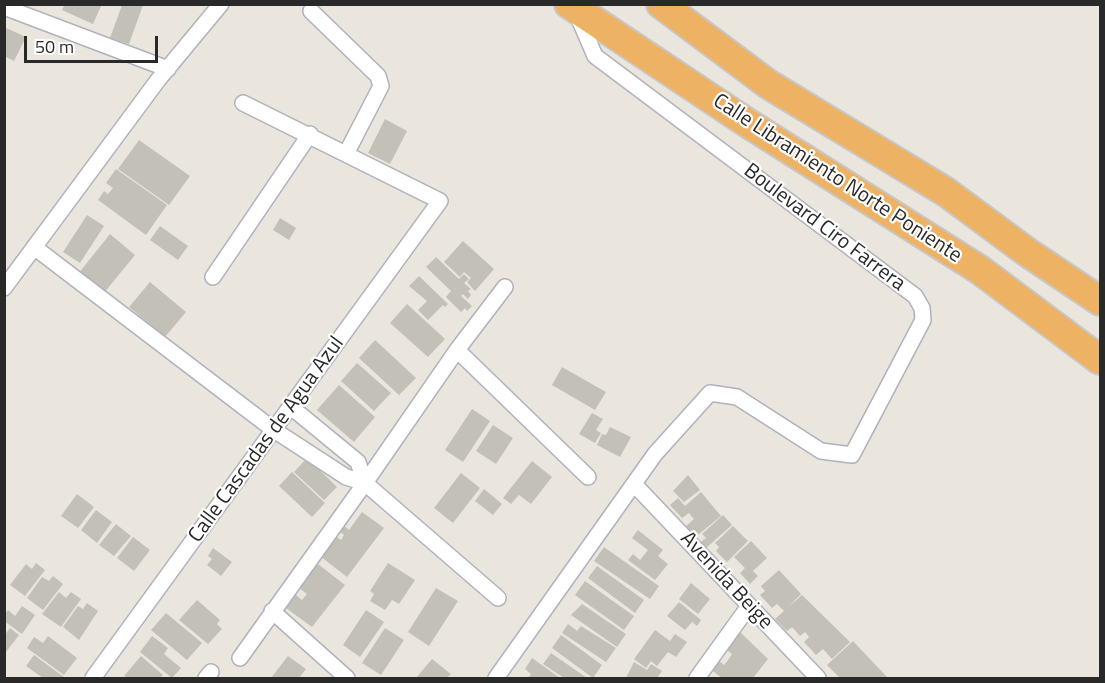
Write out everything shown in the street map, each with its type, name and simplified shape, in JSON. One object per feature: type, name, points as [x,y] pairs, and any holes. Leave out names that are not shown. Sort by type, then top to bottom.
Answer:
[{"type":"highway","name":"Calle Libramiento Norte Poniente","points":[[661,4],[768,84],[946,192],[1027,252],[1101,301]]},
{"type":"highway","name":"Calle Libramiento Norte Poniente","points":[[571,6],[746,122],[980,270],[1101,360]]},
{"type":"street","points":[[4,288],[168,69],[221,4]]},
{"type":"street","name":"Boulevard Ciro Farrera","points":[[496,678],[655,454],[710,393],[737,397],[821,451],[852,456],[923,320],[922,308],[915,296],[595,56],[571,6]]},
{"type":"street","points":[[4,7],[168,69]]},
{"type":"street","points":[[243,103],[310,134],[346,154],[381,86],[378,76],[311,11]]},
{"type":"street","points":[[213,277],[310,134]]},
{"type":"street","name":"Calle Cascadas de Agua Azul","points":[[93,678],[440,201],[346,154]]},
{"type":"street","points":[[34,248],[274,430],[346,477],[365,483],[498,597]]},
{"type":"street","points":[[240,658],[457,350],[505,287]]},
{"type":"street","points":[[457,350],[588,477]]},
{"type":"street","points":[[291,407],[358,462],[365,483]]},
{"type":"street","name":"Avenida Beige","points":[[634,484],[818,678]]},
{"type":"street","points":[[697,678],[749,606]]},
{"type":"street","points":[[272,611],[347,678]]},
{"type":"building","points":[[65,4],[102,4],[93,24],[62,10]]},
{"type":"building","points":[[122,5],[143,5],[129,44],[110,38]]},
{"type":"building","points":[[4,27],[26,37],[14,61],[4,56]]},
{"type":"building","points":[[385,119],[407,131],[390,164],[368,153]]},
{"type":"building","points":[[139,140],[190,176],[169,205],[118,169]]},
{"type":"building","points":[[116,169],[167,205],[146,235],[98,200],[104,191],[108,194],[113,188],[106,183]]},
{"type":"building","points":[[87,215],[104,226],[80,263],[63,252]]},
{"type":"building","points":[[280,218],[296,228],[289,240],[273,230]]},
{"type":"building","points":[[160,226],[188,246],[178,260],[150,240]]},
{"type":"building","points":[[110,234],[135,255],[103,294],[78,274]]},
{"type":"building","points":[[463,241],[494,269],[475,291],[467,282],[471,278],[464,272],[460,277],[444,262]]},
{"type":"building","points":[[436,257],[459,279],[464,274],[469,279],[464,283],[471,289],[468,291],[471,295],[468,299],[463,294],[461,296],[472,306],[467,311],[465,308],[461,312],[446,297],[451,291],[426,267]]},
{"type":"building","points":[[419,276],[448,304],[445,307],[443,305],[428,320],[418,310],[427,301],[409,286]]},
{"type":"building","points":[[150,282],[186,312],[165,337],[129,307]]},
{"type":"building","points":[[407,304],[445,339],[428,357],[390,323]]},
{"type":"building","points":[[375,340],[416,378],[399,395],[359,358]]},
{"type":"building","points":[[357,363],[391,393],[374,411],[341,381]]},
{"type":"building","points":[[562,367],[606,392],[595,410],[552,385]]},
{"type":"building","points":[[339,385],[375,417],[354,442],[317,410]]},
{"type":"building","points":[[472,409],[490,421],[463,462],[445,450]]},
{"type":"building","points":[[592,413],[603,419],[596,430],[601,433],[595,443],[579,434]]},
{"type":"building","points":[[493,425],[513,438],[496,464],[476,451]]},
{"type":"building","points":[[610,427],[631,437],[620,457],[597,445],[602,434],[606,435]]},
{"type":"building","points":[[307,458],[337,487],[324,500],[294,472]]},
{"type":"building","points":[[532,461],[552,477],[531,504],[519,495],[511,504],[503,498]]},
{"type":"building","points":[[292,472],[325,503],[312,517],[279,486]]},
{"type":"building","points":[[461,473],[480,488],[453,523],[434,508]]},
{"type":"building","points":[[688,475],[700,490],[684,502],[673,491]]},
{"type":"building","points":[[484,489],[502,504],[493,515],[475,501]]},
{"type":"building","points":[[701,492],[721,516],[693,539],[684,528],[694,519],[689,513],[682,518],[670,505],[678,498],[685,506]]},
{"type":"building","points":[[77,494],[94,507],[78,528],[61,516]]},
{"type":"building","points":[[96,510],[112,522],[97,543],[81,530]]},
{"type":"building","points":[[362,512],[384,528],[347,577],[320,556],[335,536],[341,540],[344,535],[339,531],[343,525],[349,530]]},
{"type":"building","points":[[723,515],[732,525],[706,548],[701,542],[706,538],[702,534]]},
{"type":"building","points":[[116,524],[131,536],[114,556],[99,545]]},
{"type":"building","points":[[733,526],[748,541],[727,562],[716,551],[719,547],[715,543]]},
{"type":"building","points":[[638,530],[663,550],[658,556],[668,564],[655,580],[628,560],[633,554],[640,560],[648,550],[632,538]]},
{"type":"building","points":[[133,537],[150,550],[134,571],[117,558]]},
{"type":"building","points":[[751,541],[767,558],[753,571],[758,576],[750,584],[740,573],[745,568],[734,557]]},
{"type":"building","points":[[604,547],[659,586],[650,599],[594,561]]},
{"type":"building","points":[[213,548],[232,562],[221,576],[207,565],[212,559],[208,556]]},
{"type":"building","points":[[36,563],[45,570],[25,596],[10,585],[26,564],[32,569]]},
{"type":"building","points":[[388,563],[415,580],[399,604],[392,600],[385,610],[370,601],[374,594],[370,591]]},
{"type":"building","points":[[318,564],[345,585],[312,627],[286,608],[296,595],[302,600],[307,594],[299,588]]},
{"type":"building","points":[[597,566],[644,600],[635,613],[588,578]]},
{"type":"building","points":[[779,570],[801,594],[787,608],[802,595],[850,642],[832,659],[823,649],[816,655],[804,642],[809,637],[805,632],[800,636],[792,627],[787,631],[775,619],[784,611],[777,604],[772,608],[760,595],[765,591],[761,586]]},
{"type":"building","points":[[53,576],[63,584],[43,610],[27,598],[42,577],[49,581]]},
{"type":"building","points":[[585,581],[634,616],[624,630],[575,595]]},
{"type":"building","points":[[691,583],[710,599],[698,614],[679,599]]},
{"type":"building","points":[[436,588],[458,601],[429,646],[408,632]]},
{"type":"building","points":[[59,592],[66,598],[71,592],[81,599],[61,627],[42,614]]},
{"type":"building","points":[[197,600],[220,620],[217,624],[222,629],[208,644],[179,620]]},
{"type":"building","points":[[679,602],[701,620],[697,626],[692,622],[685,630],[667,616]]},
{"type":"building","points":[[87,603],[98,611],[79,640],[63,627],[78,606],[83,609]]},
{"type":"building","points":[[582,604],[626,634],[617,647],[571,615]]},
{"type":"building","points":[[22,606],[35,615],[22,634],[4,621],[4,615],[8,610],[15,616]]},
{"type":"building","points":[[366,610],[384,622],[360,657],[343,645]]},
{"type":"building","points":[[166,613],[202,643],[187,660],[151,630]]},
{"type":"building","points":[[568,624],[577,631],[581,626],[616,648],[606,662],[562,633]]},
{"type":"building","points":[[10,628],[19,635],[6,652],[4,636]]},
{"type":"building","points":[[385,628],[404,640],[381,675],[362,663]]},
{"type":"building","points":[[655,630],[670,641],[675,634],[687,642],[676,657],[668,652],[657,666],[651,661],[646,668],[634,659]]},
{"type":"building","points":[[739,631],[768,659],[753,678],[722,678],[710,669],[718,660],[724,665],[728,660],[732,654],[725,649]]},
{"type":"building","points":[[561,635],[602,665],[593,678],[552,648]]},
{"type":"building","points":[[48,636],[77,658],[64,675],[27,648],[34,637],[43,643]]},
{"type":"building","points":[[152,636],[168,648],[164,654],[181,668],[172,678],[140,652]]},
{"type":"building","points":[[853,641],[888,678],[840,678],[827,665]]},
{"type":"building","points":[[551,653],[587,678],[564,678],[543,664]]},
{"type":"building","points":[[34,655],[64,677],[43,678],[26,666]]},
{"type":"building","points":[[141,656],[163,675],[159,678],[124,676]]},
{"type":"building","points":[[288,656],[306,669],[299,678],[271,678]]},
{"type":"building","points":[[532,658],[560,678],[528,678],[531,674],[525,669]]},
{"type":"building","points":[[432,659],[451,674],[447,678],[416,678]]},
{"type":"building","points":[[634,662],[647,670],[651,664],[662,671],[657,678],[626,678]]}]
